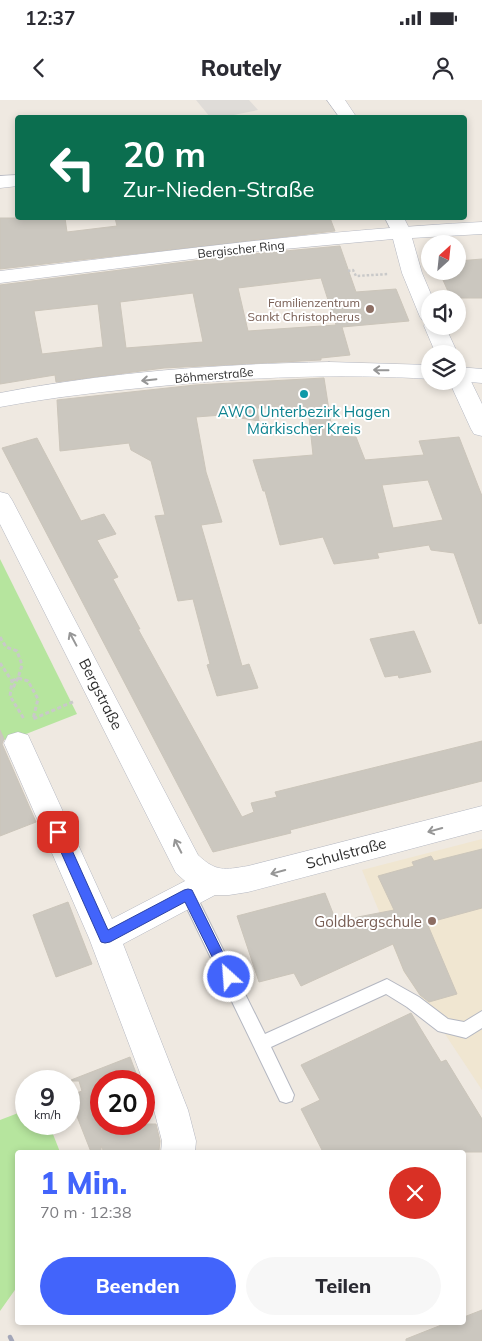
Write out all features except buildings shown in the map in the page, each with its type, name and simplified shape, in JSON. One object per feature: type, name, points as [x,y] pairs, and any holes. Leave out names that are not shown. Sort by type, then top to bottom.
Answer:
[{"type":"street","points":[[336,100],[347,115]]},
{"type":"street","points":[[0,182],[15,180]]},
{"type":"street","points":[[398,225],[412,273],[421,295]]},
{"type":"street","name":"Bergischer Ring","points":[[0,277],[252,247],[398,225],[482,228]]},
{"type":"street","name":"Böhmerstraße","points":[[0,400],[48,390],[300,368],[421,372]]},
{"type":"street","points":[[466,375],[482,376]]},
{"type":"street","points":[[465,390],[482,429]]},
{"type":"street","name":"Bergstraße","points":[[0,500],[199,888]]},
{"type":"street","points":[[18,744],[105,938],[171,1110],[179,1141],[178,1150]]},
{"type":"street","name":"Schulstraße","points":[[199,888],[248,880],[482,818]]},
{"type":"street","points":[[105,938],[199,888]]},
{"type":"lane","points":[[199,888],[261,1044],[286,1095]]},
{"type":"lane","points":[[261,1044],[387,986],[414,1002],[444,1026],[466,1030],[482,1019]]},
{"type":"path","points":[[348,270],[353,270],[356,276],[412,273]]},
{"type":"path","points":[[0,637],[6,647]]},
{"type":"path","points":[[0,649],[6,647],[17,651],[22,665],[10,696]]},
{"type":"path","points":[[0,662],[12,681],[10,696],[29,726],[18,744]]},
{"type":"path","points":[[12,681],[18,678],[28,681],[38,699],[32,719],[71,702]]},
{"type":"shaded area","points":[[196,100],[249,100],[258,110],[234,115],[208,115]]},
{"type":"shaded area","name":"Goldbergschule","points":[[482,839],[482,1090],[404,972],[362,870]]},
{"type":"green space","points":[[0,559],[77,714],[26,734],[0,741]]},
{"type":"green space","points":[[15,1114],[15,1135],[53,1135],[59,1150],[15,1150],[15,1290],[0,1311],[0,1120]]},
{"type":"railway","points":[[10,1337],[12,1341]]},
{"type":"place","name":"Familienzentrum Sankt Christopherus","points":[[370,309]]},
{"type":"place","name":"AWO Unterbezirk Hagen Märkischer Kreis","points":[[304,394]]},
{"type":"place","name":"Goldbergschule","points":[[432,921]]},
{"type":"route","points":[[58,832],[105,938],[188,894],[229,977]]}]
